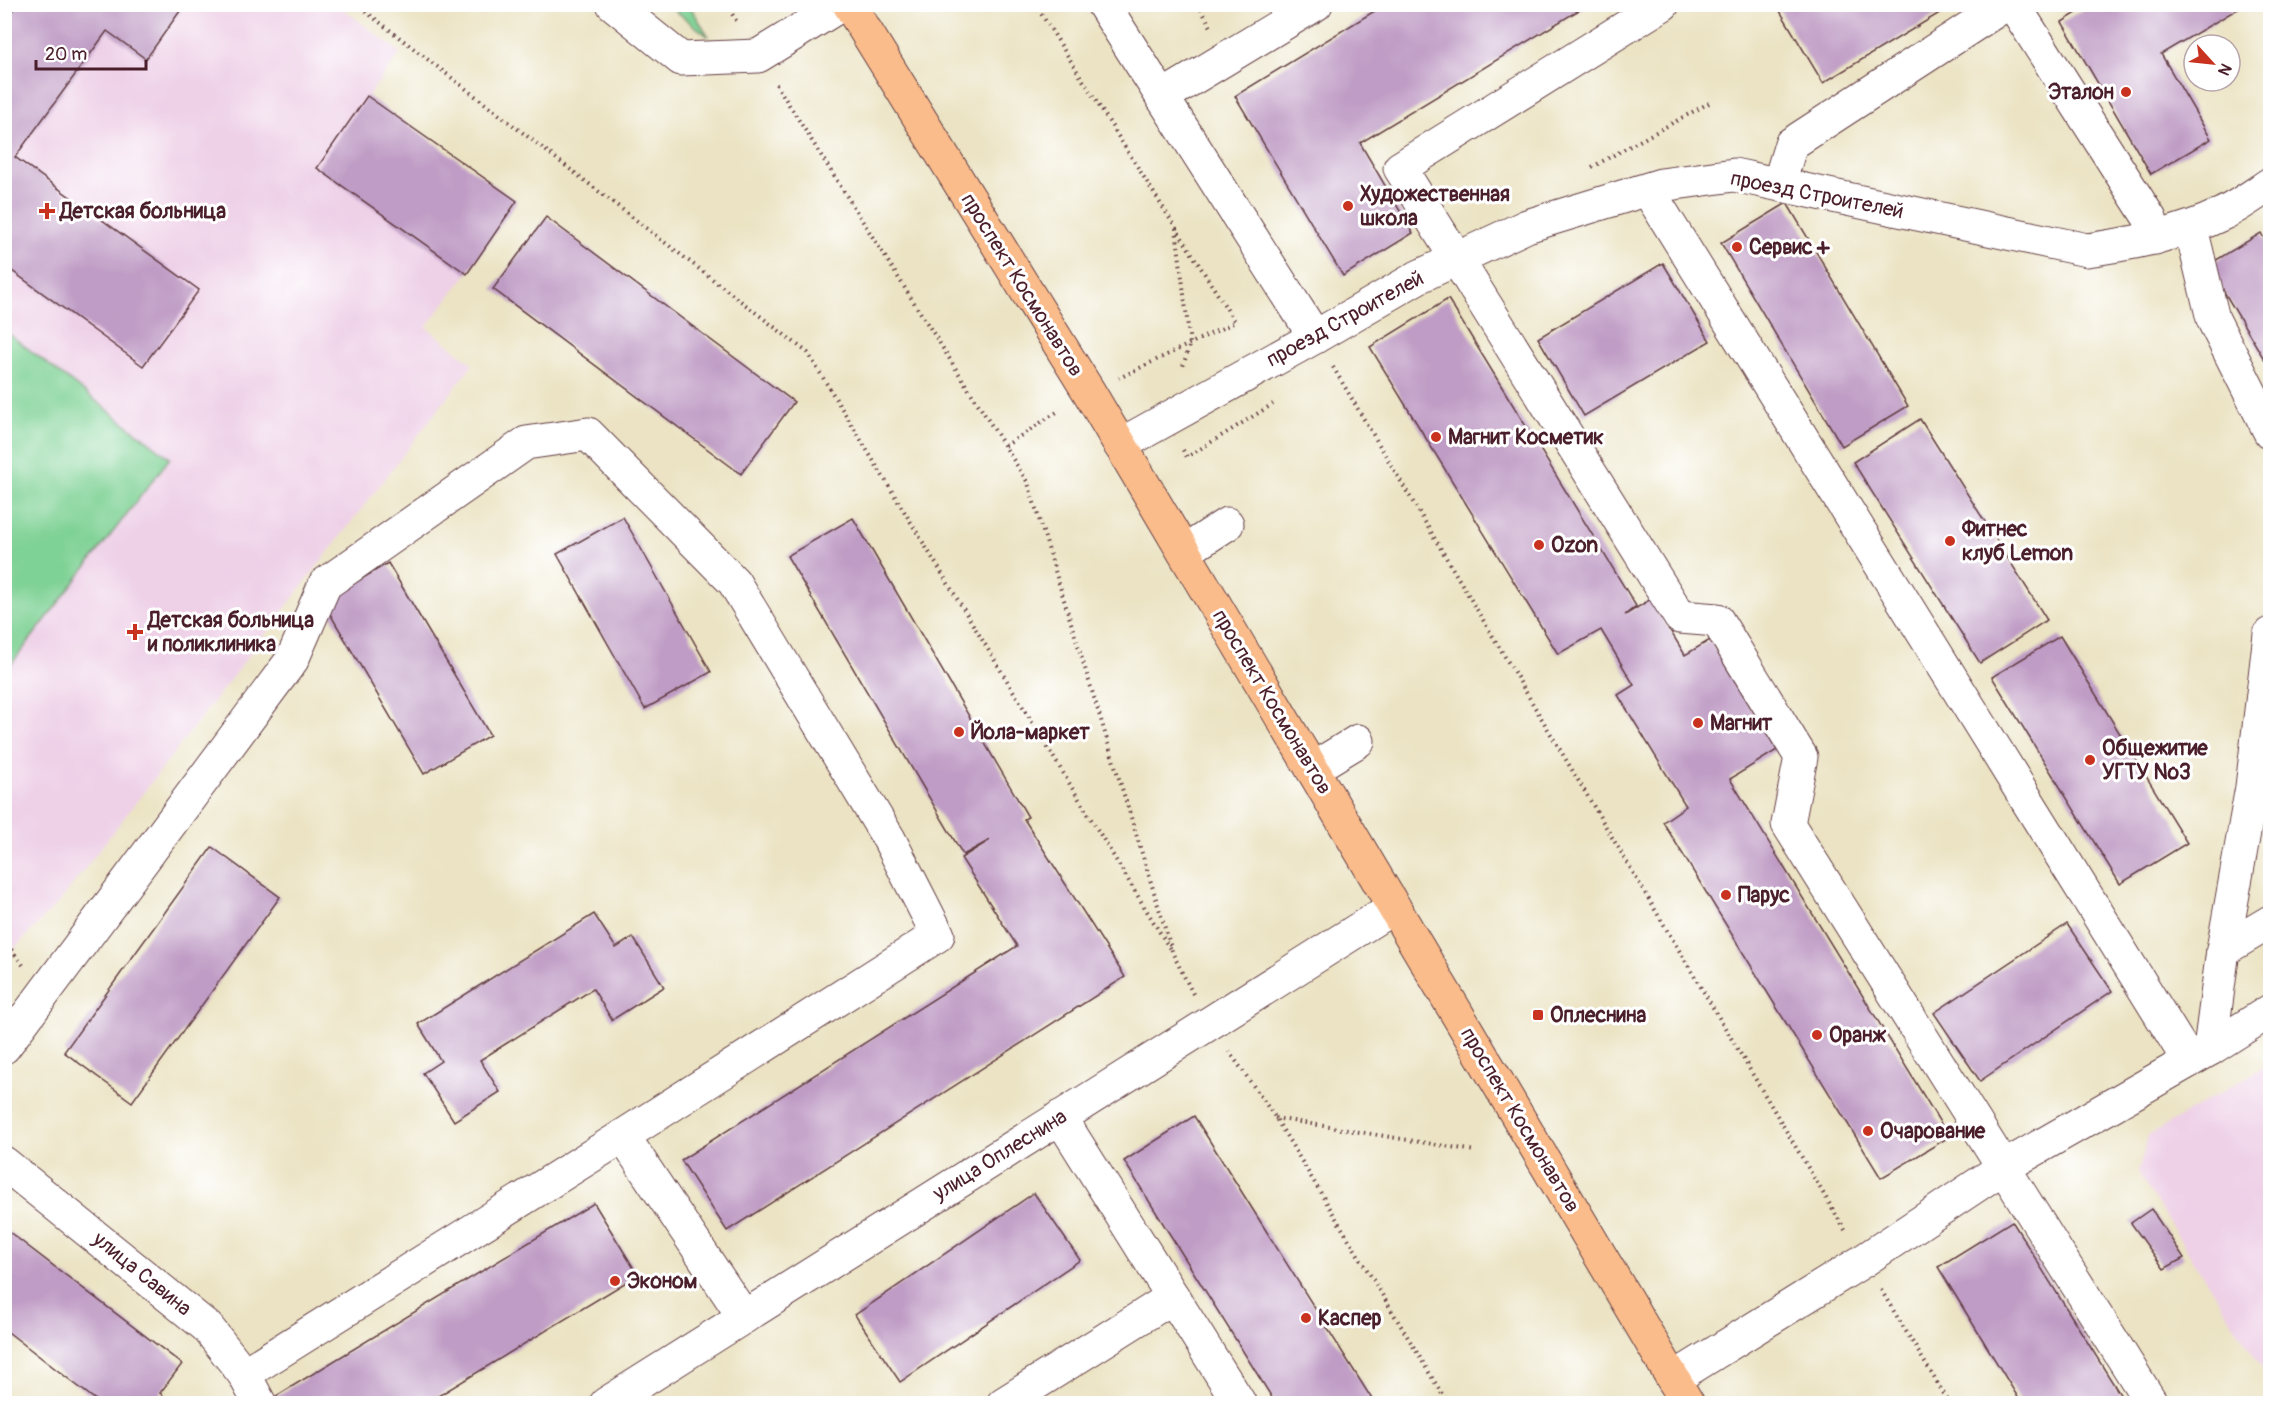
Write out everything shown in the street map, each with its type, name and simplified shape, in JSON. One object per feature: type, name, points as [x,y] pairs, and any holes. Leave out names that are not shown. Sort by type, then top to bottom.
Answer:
[{"type":"main road","name":"проспект Космонавтов","points":[[849,4],[1120,445],[1681,1391]]},
{"type":"street","points":[[613,4],[681,58],[758,56],[842,4]]},
{"type":"street","points":[[1103,4],[1315,337]]},
{"type":"street","points":[[1162,97],[1316,4]]},
{"type":"street","points":[[1663,4],[1400,168],[1680,617],[1717,620],[1801,757],[1788,824],[2152,1404]]},
{"type":"street","points":[[1779,184],[1791,144],[2006,4]]},
{"type":"street","points":[[2013,4],[2150,219],[2155,238]]},
{"type":"street","name":"проезд Строителей","points":[[1120,445],[1418,277],[1527,226],[1661,185],[1734,175],[2087,250],[2155,238],[2191,228],[2225,213],[2271,184]]},
{"type":"street","points":[[1648,190],[2200,1055]]},
{"type":"street","points":[[2191,228],[2213,320],[2271,432]]},
{"type":"street","points":[[4,1047],[292,660],[325,584],[526,443],[588,434],[734,582],[889,839],[938,935],[244,1374]]},
{"type":"street","points":[[1184,552],[1227,524]]},
{"type":"street","points":[[2200,1055],[2261,782],[2271,633]]},
{"type":"street","points":[[1312,769],[1358,741]]},
{"type":"street","name":"улица Оплеснина","points":[[606,1404],[1394,907]]},
{"type":"street","points":[[2223,950],[2271,922]]},
{"type":"street","points":[[1681,1391],[1863,1261],[2004,1167],[2200,1055],[2271,1011]]},
{"type":"street","points":[[1060,1117],[1240,1404]]},
{"type":"street","points":[[623,1136],[744,1317]]},
{"type":"street","name":"улица Савина","points":[[4,1163],[207,1327],[244,1374],[260,1404]]},
{"type":"street","points":[[1003,1404],[1173,1297]]},
{"type":"path","points":[[356,4],[808,353],[1173,954],[1210,1023],[1275,1118],[1448,1404]]},
{"type":"path","points":[[726,4],[1028,483],[1173,954]]},
{"type":"path","points":[[1035,4],[1235,321]]},
{"type":"path","points":[[1589,169],[1709,104]]},
{"type":"path","points":[[1176,228],[1190,344],[1165,420],[1187,457],[1275,403]]},
{"type":"path","points":[[1323,373],[1333,367],[1950,1404]]},
{"type":"path","points":[[1275,1118],[1475,1151]]},
{"type":"shaded area","name":"Детская больница и поликлиника","points":[[5,5],[338,5],[401,53],[368,96],[517,201],[467,274],[426,327],[473,364],[60,901],[5,958]]},
{"type":"shaded area","points":[[2270,1063],[2270,1381],[2138,1173],[2148,1136]]},
{"type":"green space","points":[[668,5],[689,5],[709,37]]},
{"type":"green space","points":[[5,331],[170,458],[6,671],[4,670]]},
{"type":"building","name":"Детская больница","points":[[17,4],[185,4],[146,59],[107,31],[15,157],[199,290],[143,366],[4,265],[4,22]]},
{"type":"building","points":[[1386,4],[1589,4],[1360,143],[1413,233],[1343,276],[1235,96]]},
{"type":"building","points":[[2091,4],[2246,4],[2197,33],[2182,33],[2182,42],[2161,54],[2211,139],[2151,174],[2062,22]]},
{"type":"building","points":[[1953,5],[1823,83],[1777,6]]},
{"type":"building","points":[[367,96],[517,201],[467,274],[317,168]]},
{"type":"building","points":[[1787,203],[1908,406],[1842,446],[1721,243]]},
{"type":"building","points":[[546,217],[794,402],[741,474],[493,289]]},
{"type":"building","points":[[2261,233],[2270,249],[2270,369],[2208,265]]},
{"type":"building","points":[[1663,263],[1710,341],[1584,416],[1538,338]]},
{"type":"building","points":[[1448,299],[1636,606],[1625,615],[1651,599],[1685,655],[1710,640],[1777,750],[1730,779],[1949,1137],[1881,1178],[1663,822],[1686,806],[1618,695],[1634,685],[1601,630],[1558,654],[1370,347]]},
{"type":"building","name":"Фитнес клуб Lemon","points":[[1920,419],[2047,620],[1980,663],[1853,462]]},
{"type":"building","points":[[623,517],[711,672],[645,709],[557,554]]},
{"type":"building","points":[[853,518],[1028,817],[1024,819],[1125,977],[727,1231],[681,1160],[1017,946],[961,858],[990,840],[963,855],[787,556]]},
{"type":"building","points":[[388,563],[490,735],[424,774],[323,602]]},
{"type":"building","name":"Общежитие УГТУ №3","points":[[2060,636],[2187,843],[2120,884],[1992,677]]},
{"type":"building","points":[[212,847],[280,897],[132,1102],[64,1052]]},
{"type":"building","points":[[594,914],[616,948],[633,937],[664,987],[612,1020],[593,989],[480,1060],[500,1092],[454,1121],[423,1073],[441,1061],[418,1024]]},
{"type":"building","points":[[2067,924],[2112,991],[1980,1081],[1934,1013]]},
{"type":"building","points":[[1194,1116],[1375,1404],[1276,1404],[1124,1161]]},
{"type":"building","points":[[1034,1193],[1080,1260],[900,1382],[855,1315]]},
{"type":"building","points":[[594,1203],[638,1275],[425,1404],[263,1404]]},
{"type":"building","points":[[2151,1209],[2184,1258],[2164,1269],[2131,1223]]},
{"type":"building","points":[[2012,1221],[2126,1404],[2022,1404],[1938,1267]]},
{"type":"building","points":[[4,1228],[182,1364],[160,1393],[174,1404],[101,1404],[4,1329]]},
{"type":"place","name":"Эталон","points":[[2126,92]]},
{"type":"place","name":"Художественная школа","points":[[1348,206]]},
{"type":"place","name":"Детская больница","points":[[47,211]]},
{"type":"place","name":"Сервис +","points":[[1737,247]]},
{"type":"place","name":"Магнит Косметик","points":[[1436,437]]},
{"type":"place","name":"Фитнес клуб Lemon","points":[[1950,541]]},
{"type":"place","name":"Ozon","points":[[1539,545]]},
{"type":"place","name":"Детская больница и поликлиника","points":[[135,632]]},
{"type":"place","name":"Магнит","points":[[1698,723]]},
{"type":"place","name":"Йола-маркет","points":[[959,732]]},
{"type":"place","name":"Общежитие УГТУ №3","points":[[2090,760]]},
{"type":"place","name":"Парус","points":[[1726,895]]},
{"type":"place","name":"Оплеснина","points":[[1538,1015]]},
{"type":"place","name":"Оранж","points":[[1817,1035]]},
{"type":"place","name":"Очарование","points":[[1868,1131]]},
{"type":"place","name":"Эконом","points":[[615,1281]]},
{"type":"place","name":"Каспер","points":[[1306,1318]]}]
